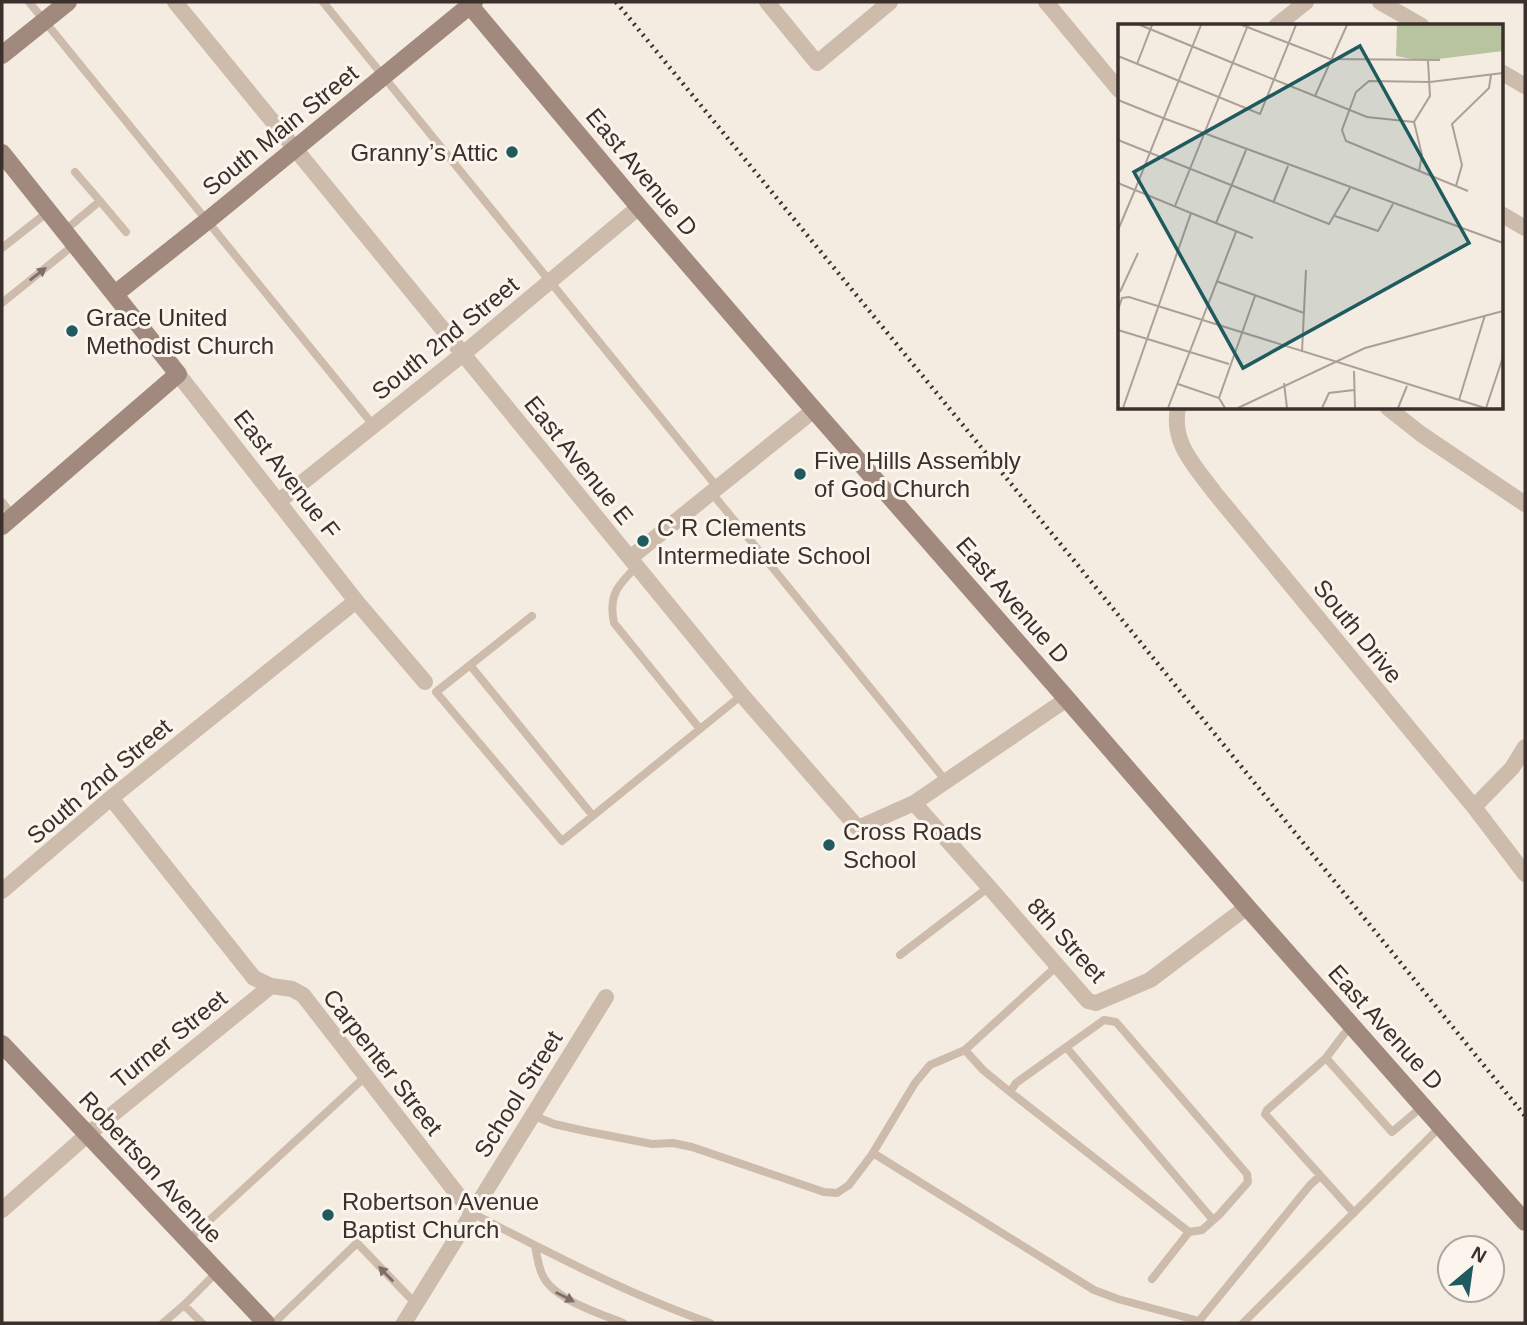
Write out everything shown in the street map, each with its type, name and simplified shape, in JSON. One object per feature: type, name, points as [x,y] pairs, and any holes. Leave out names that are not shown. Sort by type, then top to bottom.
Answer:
[{"type":"main road","points":[[2,55],[68,2]]},
{"type":"main road","name":"South Main Street","points":[[115,294],[384,77],[470,3]]},
{"type":"main road","name":"East Avenue D","points":[[470,3],[814,410],[1525,1222]]},
{"type":"main road","name":"East Avenue F","points":[[2,153],[178,374]]},
{"type":"main road","points":[[6,514],[178,374]]},
{"type":"main road","name":"Robertson Avenue","points":[[2,1044],[266,1323]]},
{"type":"street","name":"East Avenue E","points":[[175,2],[742,695],[858,828],[914,803]]},
{"type":"street","points":[[767,2],[817,63],[890,2]]},
{"type":"street","points":[[1046,2],[1118,89]]},
{"type":"street","points":[[1278,24],[1306,2]]},
{"type":"street","points":[[1380,2],[1418,24]]},
{"type":"street","points":[[1502,73],[1525,86]]},
{"type":"street","name":"South 2nd Street","points":[[278,502],[463,355],[639,206]]},
{"type":"street","points":[[1502,215],[1525,228]]},
{"type":"street","name":"East Avenue F","points":[[178,374],[356,601],[425,682]]},
{"type":"street","points":[[633,562],[714,490],[814,410]]},
{"type":"street","name":"South Drive","points":[[1178,410],[1176,419],[1182,449],[1474,807],[1525,874]]},
{"type":"street","points":[[1391,410],[1421,434],[1525,504]]},
{"type":"street","name":"South 2nd Street","points":[[2,891],[111,798],[356,601]]},
{"type":"street","points":[[914,803],[1068,699]]},
{"type":"street","points":[[1474,807],[1512,768],[1525,747]]},
{"type":"street","name":"Carpenter Street","points":[[111,798],[254,978],[303,995],[472,1213]]},
{"type":"street","name":"8th Street","points":[[914,803],[1088,1001],[1096,1003],[1150,980],[1247,907]]},
{"type":"street","name":"Turner Street","points":[[2,1210],[87,1135],[271,986]]},
{"type":"street","name":"School Street","points":[[404,1323],[606,997]]},
{"type":"lane","points":[[29,2],[374,426]]},
{"type":"lane","points":[[323,2],[550,282],[946,780]]},
{"type":"lane","points":[[75,172],[126,232]]},
{"type":"lane","points":[[2,303],[70,238],[100,201]]},
{"type":"lane","points":[[2,248],[49,211]]},
{"type":"lane","points":[[633,562],[615,591],[611,612],[614,623],[701,729]]},
{"type":"lane","points":[[532,616],[436,692],[562,841],[742,695]]},
{"type":"lane","points":[[470,665],[593,816]]},
{"type":"lane","points":[[900,956],[989,887]]},
{"type":"lane","points":[[532,1115],[554,1124],[585,1131],[652,1144],[673,1143],[692,1147],[824,1192],[837,1193],[849,1185],[873,1153],[915,1083],[930,1065],[965,1050],[1058,965]]},
{"type":"lane","points":[[1010,1092],[1016,1083],[1104,1020],[1116,1022],[1247,1174],[1248,1182],[1202,1230],[1189,1232],[1152,1279]]},
{"type":"lane","points":[[1352,1026],[1326,1058],[1265,1114],[1354,1213]]},
{"type":"lane","points":[[1066,1047],[1213,1220]]},
{"type":"lane","points":[[965,1050],[983,1070],[1010,1092],[1189,1232]]},
{"type":"lane","points":[[1326,1058],[1392,1132],[1423,1106]]},
{"type":"lane","points":[[187,1241],[366,1076]]},
{"type":"lane","points":[[1243,1323],[1441,1126]]},
{"type":"lane","points":[[873,1153],[1094,1290],[1200,1322],[1320,1176]]},
{"type":"lane","points":[[472,1213],[535,1246],[678,1312],[710,1323]]},
{"type":"lane","points":[[274,1323],[357,1243],[416,1304]]},
{"type":"lane","points":[[535,1246],[542,1275],[553,1291],[623,1323]]},
{"type":"lane","points":[[163,1323],[217,1272]]},
{"type":"lane","points":[[184,1304],[202,1323]]},
{"type":"railway","points":[[616,2],[1525,1116]]},
{"type":"place","name":"Granny’s Attic","points":[[512,152]]},
{"type":"place","name":"Grace United Methodist Church","points":[[72,331]]},
{"type":"place","name":"Five Hills Assembly of God Church","points":[[800,474]]},
{"type":"place","name":"C R Clements Intermediate School","points":[[643,541]]},
{"type":"place","name":"Cross Roads School","points":[[829,845]]},
{"type":"place","name":"Robertson Avenue Baptist Church","points":[[328,1215]]}]
